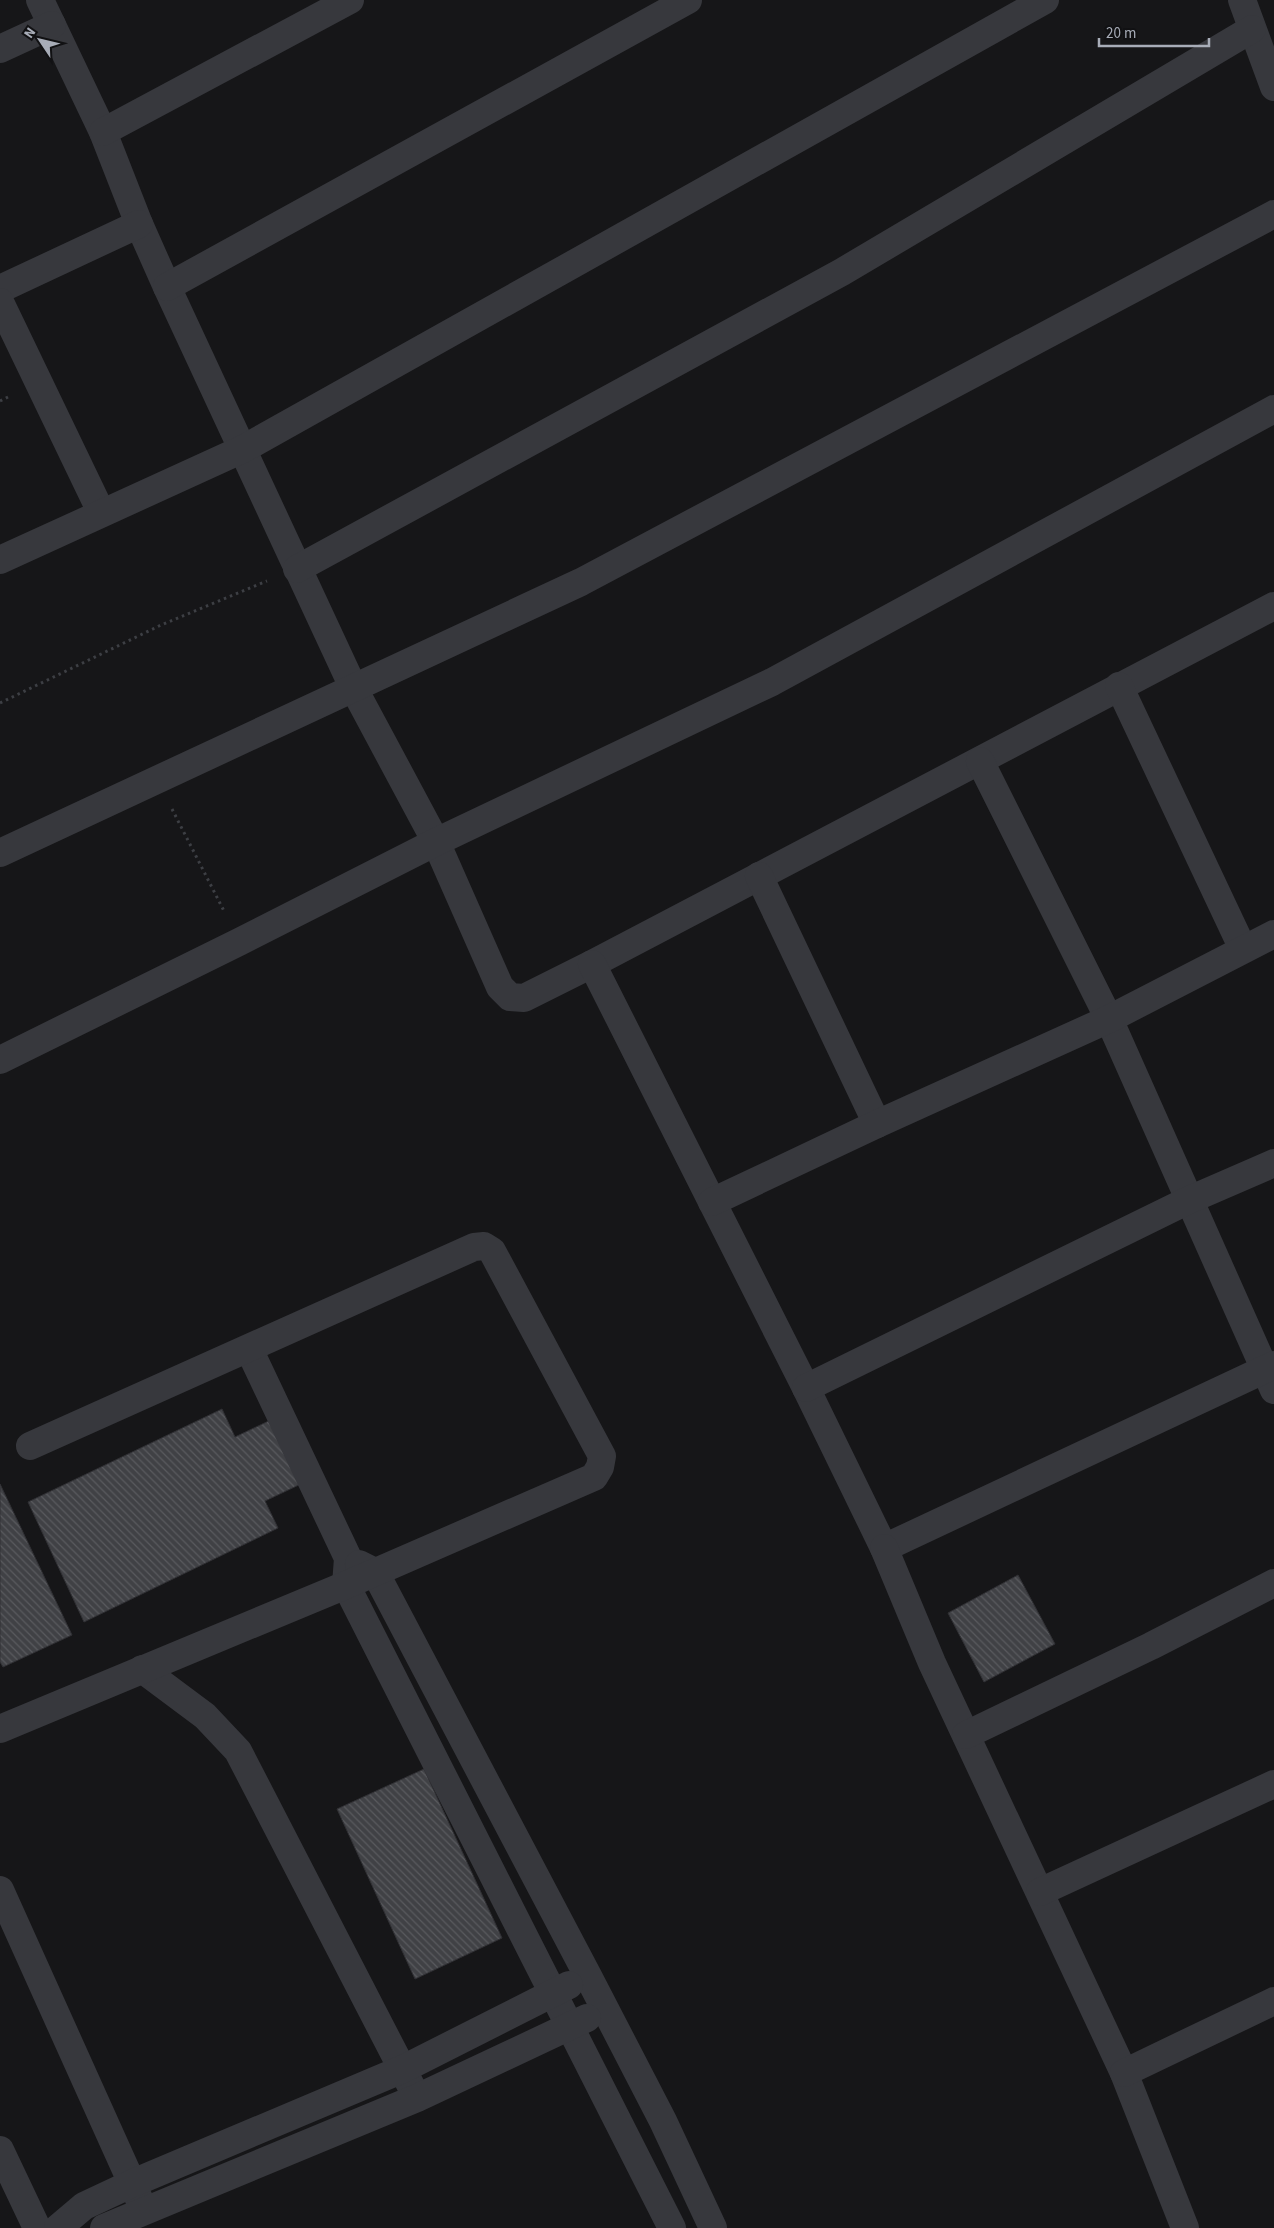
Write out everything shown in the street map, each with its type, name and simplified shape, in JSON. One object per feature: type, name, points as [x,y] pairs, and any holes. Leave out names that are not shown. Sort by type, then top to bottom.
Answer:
[{"type":"street","points":[[40,0],[103,132],[139,224],[353,687],[436,842],[500,987],[510,997],[524,998],[592,964],[1274,606]]},
{"type":"street","points":[[103,132],[350,0]]},
{"type":"street","points":[[168,287],[688,0]]},
{"type":"street","points":[[0,560],[244,449],[1045,0]]},
{"type":"street","points":[[1242,0],[1274,87]]},
{"type":"street","points":[[0,49],[52,25]]},
{"type":"street","points":[[298,569],[842,272],[1252,29]]},
{"type":"street","points":[[0,853],[581,582],[1274,214]]},
{"type":"street","points":[[0,289],[139,224]]},
{"type":"street","points":[[0,302],[102,512]]},
{"type":"street","points":[[0,1060],[436,842],[772,682],[1274,409]]},
{"type":"street","points":[[1119,686],[1243,949]]},
{"type":"street","points":[[884,1548],[1271,1375],[1189,1200],[1109,1018],[980,761]]},
{"type":"street","points":[[759,876],[877,1124]]},
{"type":"street","points":[[712,1202],[1109,1018],[1274,934]]},
{"type":"street","points":[[592,964],[806,1388],[884,1548],[932,1663],[1124,2073],[1185,2228]]},
{"type":"street","points":[[806,1388],[1189,1200],[1274,1163]]},
{"type":"street","points":[[0,1729],[346,1585],[594,1478],[600,1467],[602,1456],[492,1251],[484,1246],[474,1247],[30,1446]]},
{"type":"street","points":[[249,1349],[348,1558],[346,1585],[672,2228]]},
{"type":"street","points":[[348,1558],[375,1572],[588,1976],[713,2228]]},
{"type":"street","points":[[966,1735],[1151,1646],[1274,1583]]},
{"type":"street","points":[[142,1669],[205,1716],[238,1752],[417,2098]]},
{"type":"street","points":[[1040,1892],[1274,1784]]},
{"type":"street","points":[[0,1890],[145,2212]]},
{"type":"street","points":[[58,2228],[84,2206],[133,2183],[403,2069],[588,1976]]},
{"type":"street","points":[[1124,2073],[1274,2001]]},
{"type":"street","points":[[104,2228],[417,2098],[605,2011]]},
{"type":"street","points":[[0,2150],[37,2228]]},
{"type":"path","points":[[0,703],[161,625],[298,569]]},
{"type":"path","points":[[158,780],[239,942]]},
{"type":"building","points":[[222,1409],[235,1437],[275,1418],[305,1482],[265,1501],[278,1528],[84,1622],[28,1502]]},
{"type":"building","points":[[0,1484],[72,1635],[3,1667],[0,1662]]},
{"type":"building","points":[[1018,1575],[1055,1644],[984,1682],[948,1613]]},
{"type":"building","points":[[424,1769],[502,1938],[415,1979],[337,1809]]}]
